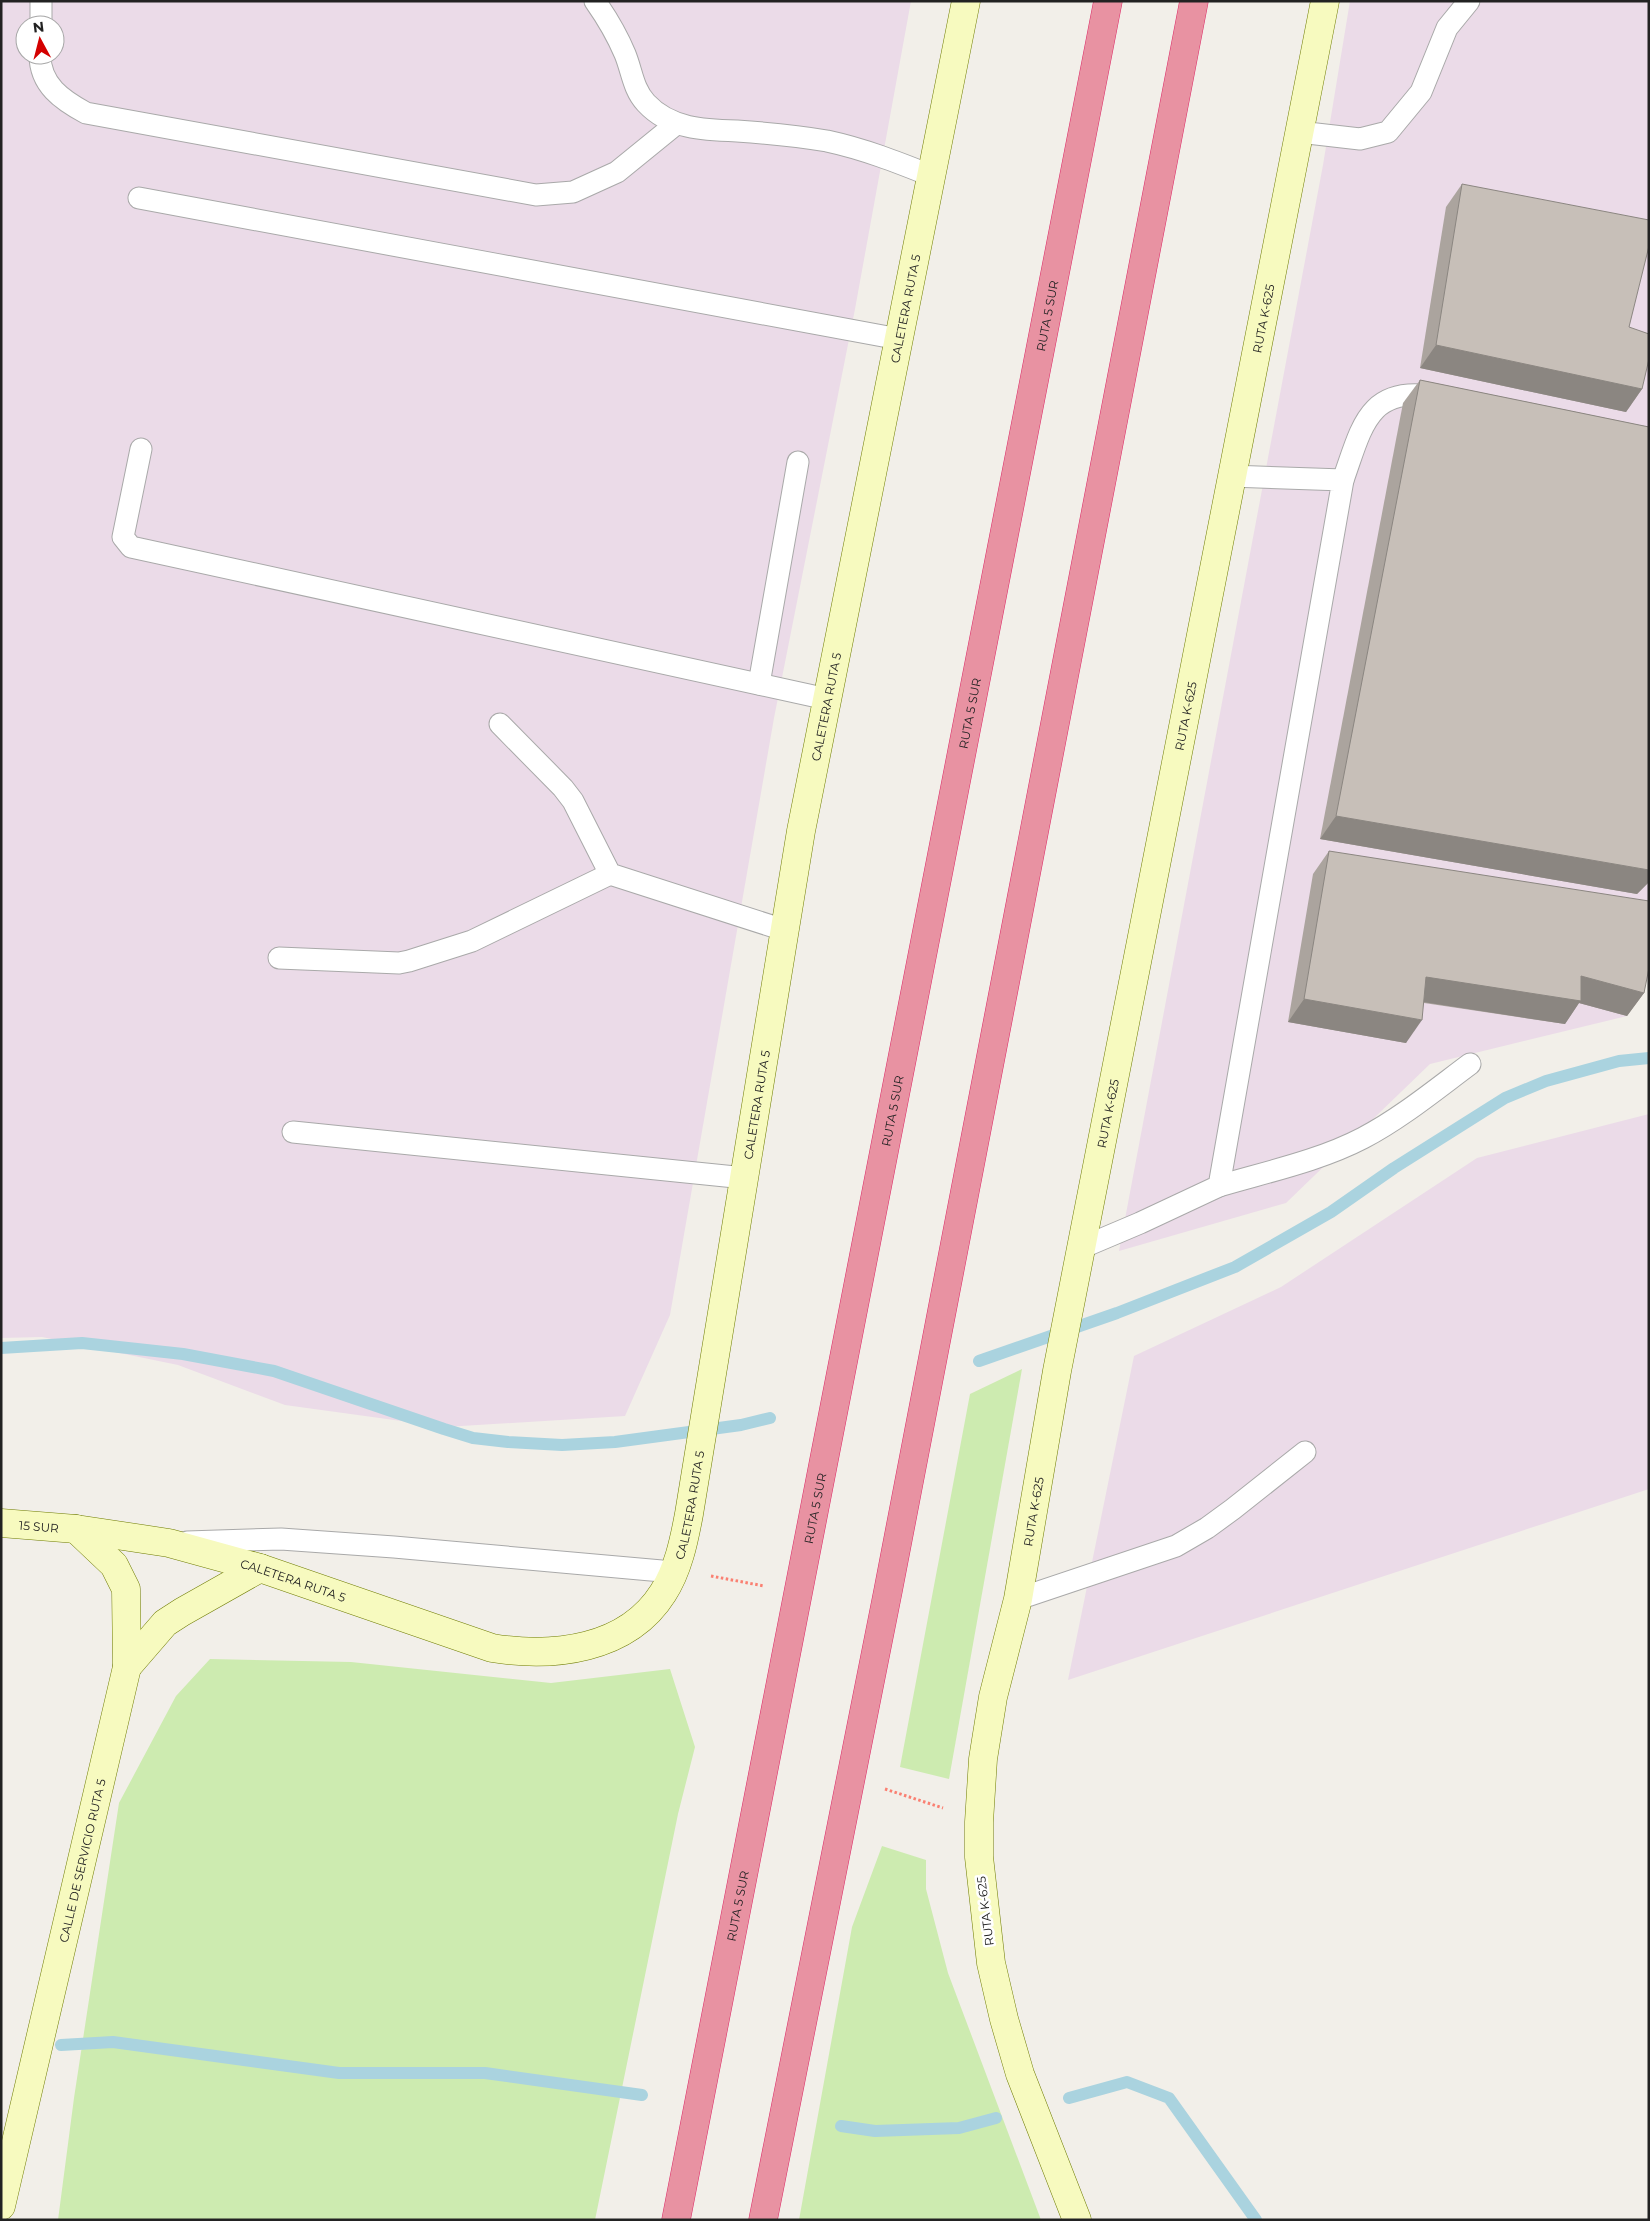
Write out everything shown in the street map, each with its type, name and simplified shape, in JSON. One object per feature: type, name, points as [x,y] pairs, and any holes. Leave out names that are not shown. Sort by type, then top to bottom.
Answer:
[{"type":"highway","name":"RUTA 5 SUR","points":[[676,2220],[1108,1]]},
{"type":"highway","points":[[763,2220],[851,1778],[1194,1]]},
{"type":"main road","name":"CALETERA RUTA 5","points":[[76,1529],[169,1543],[260,1568],[492,1648],[541,1653],[566,1651],[590,1645],[633,1626],[650,1611],[659,1599],[673,1572],[683,1543],[709,1396],[801,831],[966,1]]},
{"type":"main road","name":"RUTA K-625","points":[[1077,2220],[1020,2074],[1004,2020],[991,1963],[982,1893],[979,1822],[983,1759],[993,1696],[1018,1599],[1057,1372],[1324,1]]},
{"type":"main road","name":"15 SUR","points":[[1,1523],[76,1529]]},
{"type":"main road","name":"CALLE DE SERVICIO RUTA 5","points":[[1,2206],[127,1668],[126,1589],[114,1565],[76,1529]]},
{"type":"main road","points":[[127,1668],[165,1623],[260,1568]]},
{"type":"lane","points":[[41,1],[41,15]]},
{"type":"lane","points":[[595,1],[612,27],[626,56],[634,86],[659,115],[676,124],[714,132],[746,132],[826,141],[873,152],[932,176]]},
{"type":"lane","points":[[1299,132],[1360,139],[1388,132],[1421,92],[1447,28],[1469,1]]},
{"type":"lane","points":[[40,65],[50,86],[65,101],[86,113],[536,195],[573,192],[617,172],[676,124]]},
{"type":"lane","points":[[139,198],[899,339]]},
{"type":"lane","points":[[1219,1186],[1343,480],[1363,424],[1377,407],[1390,399],[1405,395],[1423,394],[1453,400]]},
{"type":"lane","points":[[141,449],[123,537],[131,547],[827,699]]},
{"type":"lane","points":[[759,684],[798,462]]},
{"type":"lane","points":[[1230,476],[1343,480]]},
{"type":"lane","points":[[500,724],[574,801],[610,874]]},
{"type":"lane","points":[[280,958],[399,963],[409,961],[472,941],[610,874],[784,930]]},
{"type":"lane","points":[[1081,1248],[1219,1186],[1326,1153],[1362,1138],[1393,1121],[1470,1064]]},
{"type":"lane","points":[[294,1132],[745,1178]]},
{"type":"lane","points":[[1018,1599],[1176,1546],[1233,1510],[1306,1452]]},
{"type":"lane","points":[[169,1543],[281,1539],[394,1547],[673,1572]]},
{"type":"path","points":[[673,1572],[720,1577],[798,1592]]},
{"type":"path","points":[[851,1778],[979,1822]]},
{"type":"shaded area","points":[[1,1],[911,1],[855,309],[774,718],[670,1315],[625,1416],[445,1427],[285,1405],[178,1365],[42,1337],[1,1338]]},
{"type":"shaded area","points":[[1350,1],[1649,1],[1649,976],[1627,1016],[1430,1064],[1286,1203],[1119,1251],[1323,165]]},
{"type":"shaded area","points":[[1649,1114],[1649,1489],[1068,1680],[1134,1356],[1281,1287],[1477,1158]]},
{"type":"green space","points":[[1022,1369],[949,1779],[900,1767],[970,1394]]},
{"type":"green space","points":[[210,1659],[351,1662],[551,1683],[670,1669],[695,1747],[678,1814],[595,2220],[58,2220],[74,2098],[119,1803],[176,1696]]},
{"type":"green space","points":[[882,1846],[926,1860],[926,1889],[948,1973],[1041,2220],[799,2220],[852,1927]]},
{"type":"building","points":[[1462,184],[1649,220],[1649,246],[1629,327],[1649,334],[1649,359],[1642,389],[1436,345]]},
{"type":"building","points":[[1420,380],[1649,427],[1649,870],[1336,816]]},
{"type":"building","points":[[1329,851],[1649,901],[1649,968],[1644,993],[1581,976],[1581,1001],[1426,977],[1422,1020],[1304,999]]},
{"type":"waterway","points":[[979,1361],[1117,1313],[1235,1267],[1331,1212],[1394,1168],[1505,1098],[1546,1081],[1619,1061],[1649,1058]]},
{"type":"waterway","points":[[1,1348],[82,1343],[183,1354],[274,1371],[473,1438],[508,1442],[562,1445],[615,1442],[741,1425],[770,1418]]},
{"type":"waterway","points":[[61,2045],[113,2042],[339,2073],[485,2073],[642,2095]]},
{"type":"waterway","points":[[1069,2098],[1127,2082],[1169,2098],[1256,2220]]},
{"type":"waterway","points":[[841,2126],[875,2131],[959,2128],[996,2118]]}]
